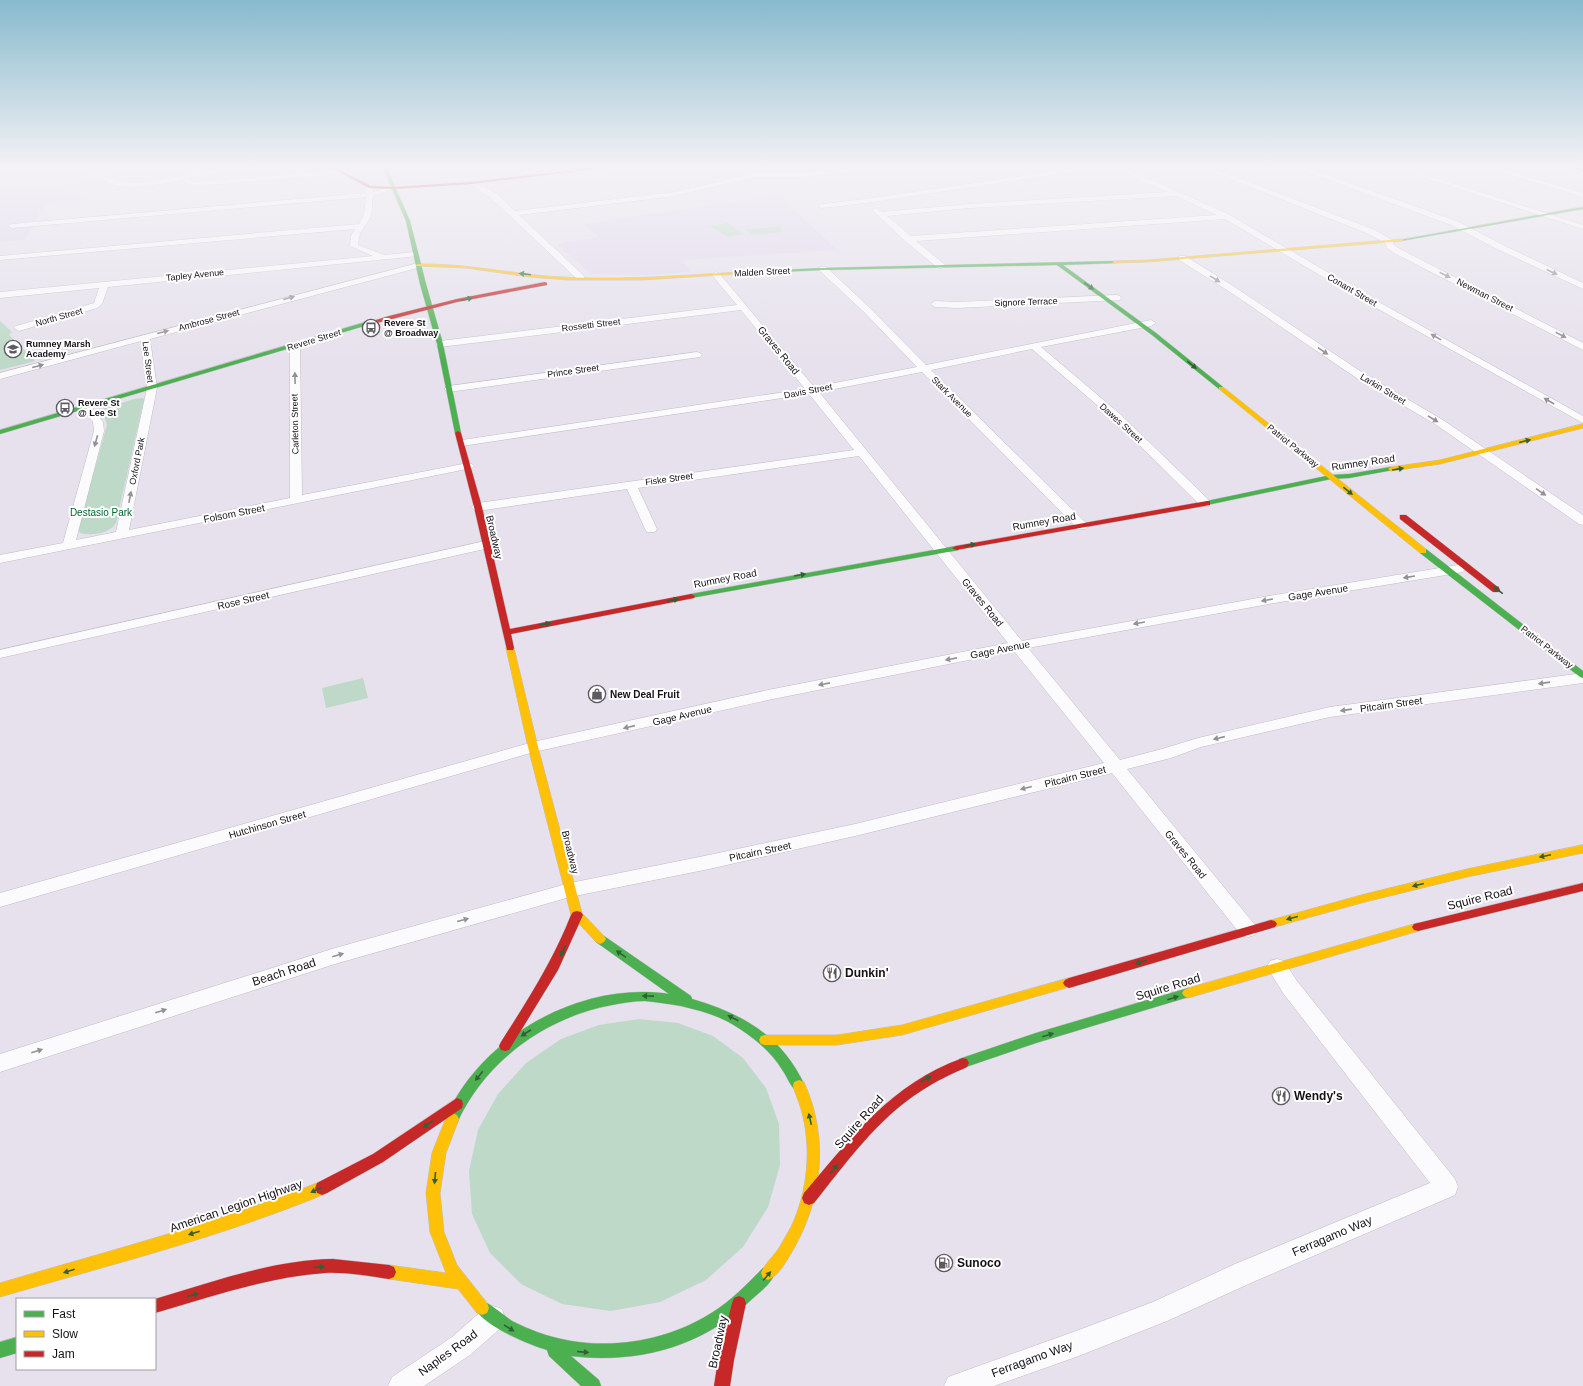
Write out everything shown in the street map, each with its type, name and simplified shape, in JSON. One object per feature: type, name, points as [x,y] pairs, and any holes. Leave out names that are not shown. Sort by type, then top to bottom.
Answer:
[{"type":"main road","name":"Broadway","points":[[410,233],[429,308],[440,344],[454,416],[468,466],[485,545],[534,747],[577,915],[601,940],[687,1000]]},
{"type":"main road","name":"Malden Street","points":[[418,265],[441,264],[546,277],[634,279],[823,269],[1074,263],[1182,258],[1389,242],[1446,233]]},
{"type":"main road","name":"Patriot Parkway","points":[[1058,263],[1140,324],[1448,571],[1583,676]]},
{"type":"main road","points":[[1074,263],[1117,298],[1221,376]]},
{"type":"main road","name":"Revere Street","points":[[0,432],[393,316],[536,284],[634,279]]},
{"type":"main road","name":"Rumney Road","points":[[507,632],[752,584],[1206,503],[1331,477],[1349,476],[1440,462],[1583,426]]},
{"type":"main road","points":[[1337,466],[1361,485]]},
{"type":"main road","points":[[1397,512],[1505,596]]},
{"type":"main road","points":[[765,1040],[837,1040],[902,1030],[974,1011],[1248,930],[1420,884],[1583,848]]},
{"type":"main road","name":"Squire Road","points":[[809,1199],[881,1114],[906,1092],[932,1076],[972,1059],[1277,966],[1423,925],[1583,886]]},
{"type":"main road","points":[[500,1053],[538,1026],[579,1007],[600,1001],[637,996],[666,997],[687,1000],[721,1011],[752,1029],[765,1040],[791,1071],[801,1090],[813,1131],[815,1153],[809,1199],[794,1237],[783,1255],[756,1288],[739,1304],[724,1315],[691,1334],[655,1346],[637,1350],[599,1353],[562,1349],[518,1333],[494,1318],[475,1301],[450,1266],[443,1248],[434,1211],[434,1192],[438,1154],[448,1124],[472,1084],[500,1053],[549,978],[572,933],[577,915]]},
{"type":"main road","name":"American Legion Highway","points":[[0,1290],[189,1235],[296,1199],[332,1183],[378,1158],[460,1102]]},
{"type":"main road","points":[[156,1306],[257,1277],[284,1271],[326,1266],[363,1268],[460,1282]]},
{"type":"main road","name":"Broadway","points":[[722,1386],[726,1360],[739,1304]]},
{"type":"main road","points":[[545,1344],[570,1364],[593,1386]]},
{"type":"main road","points":[[0,1350],[16,1345]]},
{"type":"street","points":[[0,258],[286,233]]},
{"type":"street","points":[[356,233],[354,236],[354,246],[384,257]]},
{"type":"street","points":[[532,233],[580,277]]},
{"type":"street","points":[[901,233],[941,266]]},
{"type":"street","points":[[908,239],[1000,233]]},
{"type":"street","name":"Conant Street","points":[[1254,233],[1365,298],[1583,420]]},
{"type":"street","name":"Newman Street","points":[[1373,233],[1389,242],[1390,246],[1397,251],[1583,347]]},
{"type":"street","points":[[1474,233],[1492,243],[1583,286]]},
{"type":"street","name":"Tapley Avenue","points":[[0,295],[415,254]]},
{"type":"street","name":"Larkin Street","points":[[1182,258],[1230,288],[1362,377],[1439,422],[1583,521]]},
{"type":"street","name":"Ambrose Street","points":[[0,376],[418,265]]},
{"type":"street","name":"Stark Avenue","points":[[823,269],[867,310],[923,368],[1082,526]]},
{"type":"street","name":"Graves Road","points":[[716,275],[941,550],[1017,646],[1248,930]]},
{"type":"street","name":"North Street","points":[[19,328],[98,304],[105,284]]},
{"type":"street","name":"Signore Terrace","points":[[935,304],[957,305],[1117,298]]},
{"type":"street","name":"Rossetti Street","points":[[440,344],[743,307]]},
{"type":"street","name":"Davis Street","points":[[462,443],[783,396],[986,357],[1140,324],[1151,323]]},
{"type":"street","name":"Lee Street","points":[[145,337],[152,388]]},
{"type":"street","name":"Carleton Street","points":[[294,346],[296,501]]},
{"type":"street","name":"Dawes Street","points":[[1034,346],[1116,416],[1206,503]]},
{"type":"street","name":"Prince Street","points":[[449,389],[697,355]]},
{"type":"street","name":"Oxford Park","points":[[122,535],[152,388]]},
{"type":"street","points":[[68,546],[99,431],[98,422],[86,407]]},
{"type":"street","name":"Fiske Street","points":[[478,507],[861,452]]},
{"type":"street","name":"Folsom Street","points":[[0,559],[468,466]]},
{"type":"street","points":[[631,485],[652,529]]},
{"type":"street","name":"Rose Street","points":[[0,654],[485,545]]},
{"type":"street","name":"Gage Avenue","points":[[534,747],[768,695],[1017,646],[1269,600],[1469,568]]},
{"type":"street","name":"Pitcairn Street","points":[[570,890],[855,830],[1164,754],[1198,743],[1330,712],[1583,676]]},
{"type":"street","name":"Hutchinson Street","points":[[0,900],[534,747]]},
{"type":"street","name":"Beach Road","points":[[0,1063],[335,956],[570,890]]},
{"type":"street","name":"Ferragamo Way","points":[[957,1386],[1076,1344],[1158,1312],[1244,1273],[1447,1187],[1290,987],[1277,966]]},
{"type":"street","name":"Naples Road","points":[[401,1386],[461,1346],[494,1318]]},
{"type":"shaded area","points":[[0,233],[29,233],[25,240],[0,242]]},
{"type":"shaded area","points":[[594,233],[819,233],[837,250],[682,260],[692,272],[647,275],[591,274],[557,244],[599,237]]},
{"type":"green space","points":[[720,233],[742,233],[744,234],[727,237]]},
{"type":"green space","points":[[748,233],[776,233],[750,235]]},
{"type":"green space","name":"Rumney Marsh Academy","points":[[0,321],[12,332],[9,335],[35,361],[0,370]]},
{"type":"green space","name":"Destasio Park","points":[[143,398],[116,523],[105,532],[95,534],[80,533],[78,529],[107,425],[102,409],[134,399]]},
{"type":"green space","points":[[363,678],[368,698],[326,708],[322,688]]},
{"type":"green space","points":[[639,1019],[678,1023],[713,1036],[743,1058],[766,1088],[779,1124],[780,1165],[768,1207],[743,1247],[706,1280],[660,1302],[611,1311],[562,1304],[521,1284],[490,1253],[472,1214],[469,1171],[478,1130],[498,1094],[526,1063],[561,1039],[599,1025]]},
{"type":"traffic: fast","points":[[411,233],[423,284],[440,344],[458,433]]},
{"type":"traffic: fast","points":[[1401,240],[1443,233]]},
{"type":"traffic: fast","points":[[738,273],[823,269],[1114,262]]},
{"type":"traffic: fast","points":[[1058,263],[1154,334],[1221,388]]},
{"type":"traffic: fast","points":[[0,432],[369,323]]},
{"type":"traffic: fast","points":[[1207,503],[1331,477],[1349,476],[1391,469]]},
{"type":"traffic: fast","points":[[691,596],[956,548]]},
{"type":"traffic: fast","points":[[1423,551],[1583,675]]},
{"type":"traffic: fast","points":[[600,939],[687,1000]]},
{"type":"traffic: fast","points":[[963,1063],[1036,1038],[1188,993]]},
{"type":"traffic: fast","points":[[644,996],[691,1003],[714,1010],[735,1020],[754,1032],[771,1046],[786,1065],[799,1086]]},
{"type":"traffic: fast","points":[[452,1119],[467,1092],[488,1067],[522,1037],[540,1025],[578,1008],[644,996]]},
{"type":"traffic: fast","points":[[482,1308],[507,1326],[535,1339],[564,1348],[594,1351],[625,1351],[655,1345],[684,1336],[711,1322],[734,1306],[768,1273]]},
{"type":"traffic: fast","points":[[0,1350],[16,1345]]},
{"type":"traffic: fast","points":[[554,1351],[593,1386]]},
{"type":"traffic: slow","points":[[1114,262],[1147,261],[1401,240]]},
{"type":"traffic: slow","points":[[418,265],[450,265],[545,277],[593,279],[738,273]]},
{"type":"traffic: slow","points":[[1221,388],[1423,551]]},
{"type":"traffic: slow","points":[[1391,469],[1440,462],[1583,426]]},
{"type":"traffic: slow","points":[[510,648],[533,747],[577,915],[600,939]]},
{"type":"traffic: slow","points":[[1271,924],[1365,898],[1467,873],[1583,849]]},
{"type":"traffic: slow","points":[[1188,993],[1418,927]]},
{"type":"traffic: slow","points":[[765,1040],[837,1040],[902,1030],[1069,983]]},
{"type":"traffic: slow","points":[[768,1273],[796,1232],[805,1208],[811,1184],[814,1159],[813,1134],[808,1109],[799,1086]]},
{"type":"traffic: slow","points":[[452,1119],[439,1153],[433,1193],[437,1232],[452,1270],[482,1308]]},
{"type":"traffic: slow","points":[[0,1290],[189,1235],[296,1199],[322,1188]]},
{"type":"traffic: slow","points":[[389,1272],[460,1282]]},
{"type":"traffic: jam","points":[[369,323],[457,300],[545,284]]},
{"type":"traffic: jam","points":[[458,433],[478,507],[510,648]]},
{"type":"traffic: jam","points":[[956,548],[1207,503]]},
{"type":"traffic: jam","points":[[1403,517],[1496,590]]},
{"type":"traffic: jam","points":[[507,632],[691,596]]},
{"type":"traffic: jam","points":[[1418,927],[1583,887]]},
{"type":"traffic: jam","points":[[505,1046],[554,966],[577,915]]},
{"type":"traffic: jam","points":[[1069,983],[1271,924]]},
{"type":"traffic: jam","points":[[809,1198],[877,1119],[895,1102],[938,1074],[963,1063]]},
{"type":"traffic: jam","points":[[322,1188],[378,1158],[457,1104]]},
{"type":"traffic: jam","points":[[156,1306],[260,1276],[303,1268],[341,1266],[389,1272]]},
{"type":"traffic: jam","points":[[722,1386],[726,1360],[739,1303]]},
{"type":"place","name":"Revere St @ Broadway","points":[[371,328]]},
{"type":"place","name":"Rumney Marsh Academy","points":[[13,349]]},
{"type":"place","name":"Revere St @ Lee St","points":[[65,408]]},
{"type":"place","name":"New Deal Fruit","points":[[597,694]]},
{"type":"place","name":"Dunkin'","points":[[832,973]]},
{"type":"place","name":"Wendy's","points":[[1281,1096]]},
{"type":"place","name":"Sunoco","points":[[944,1263]]}]
